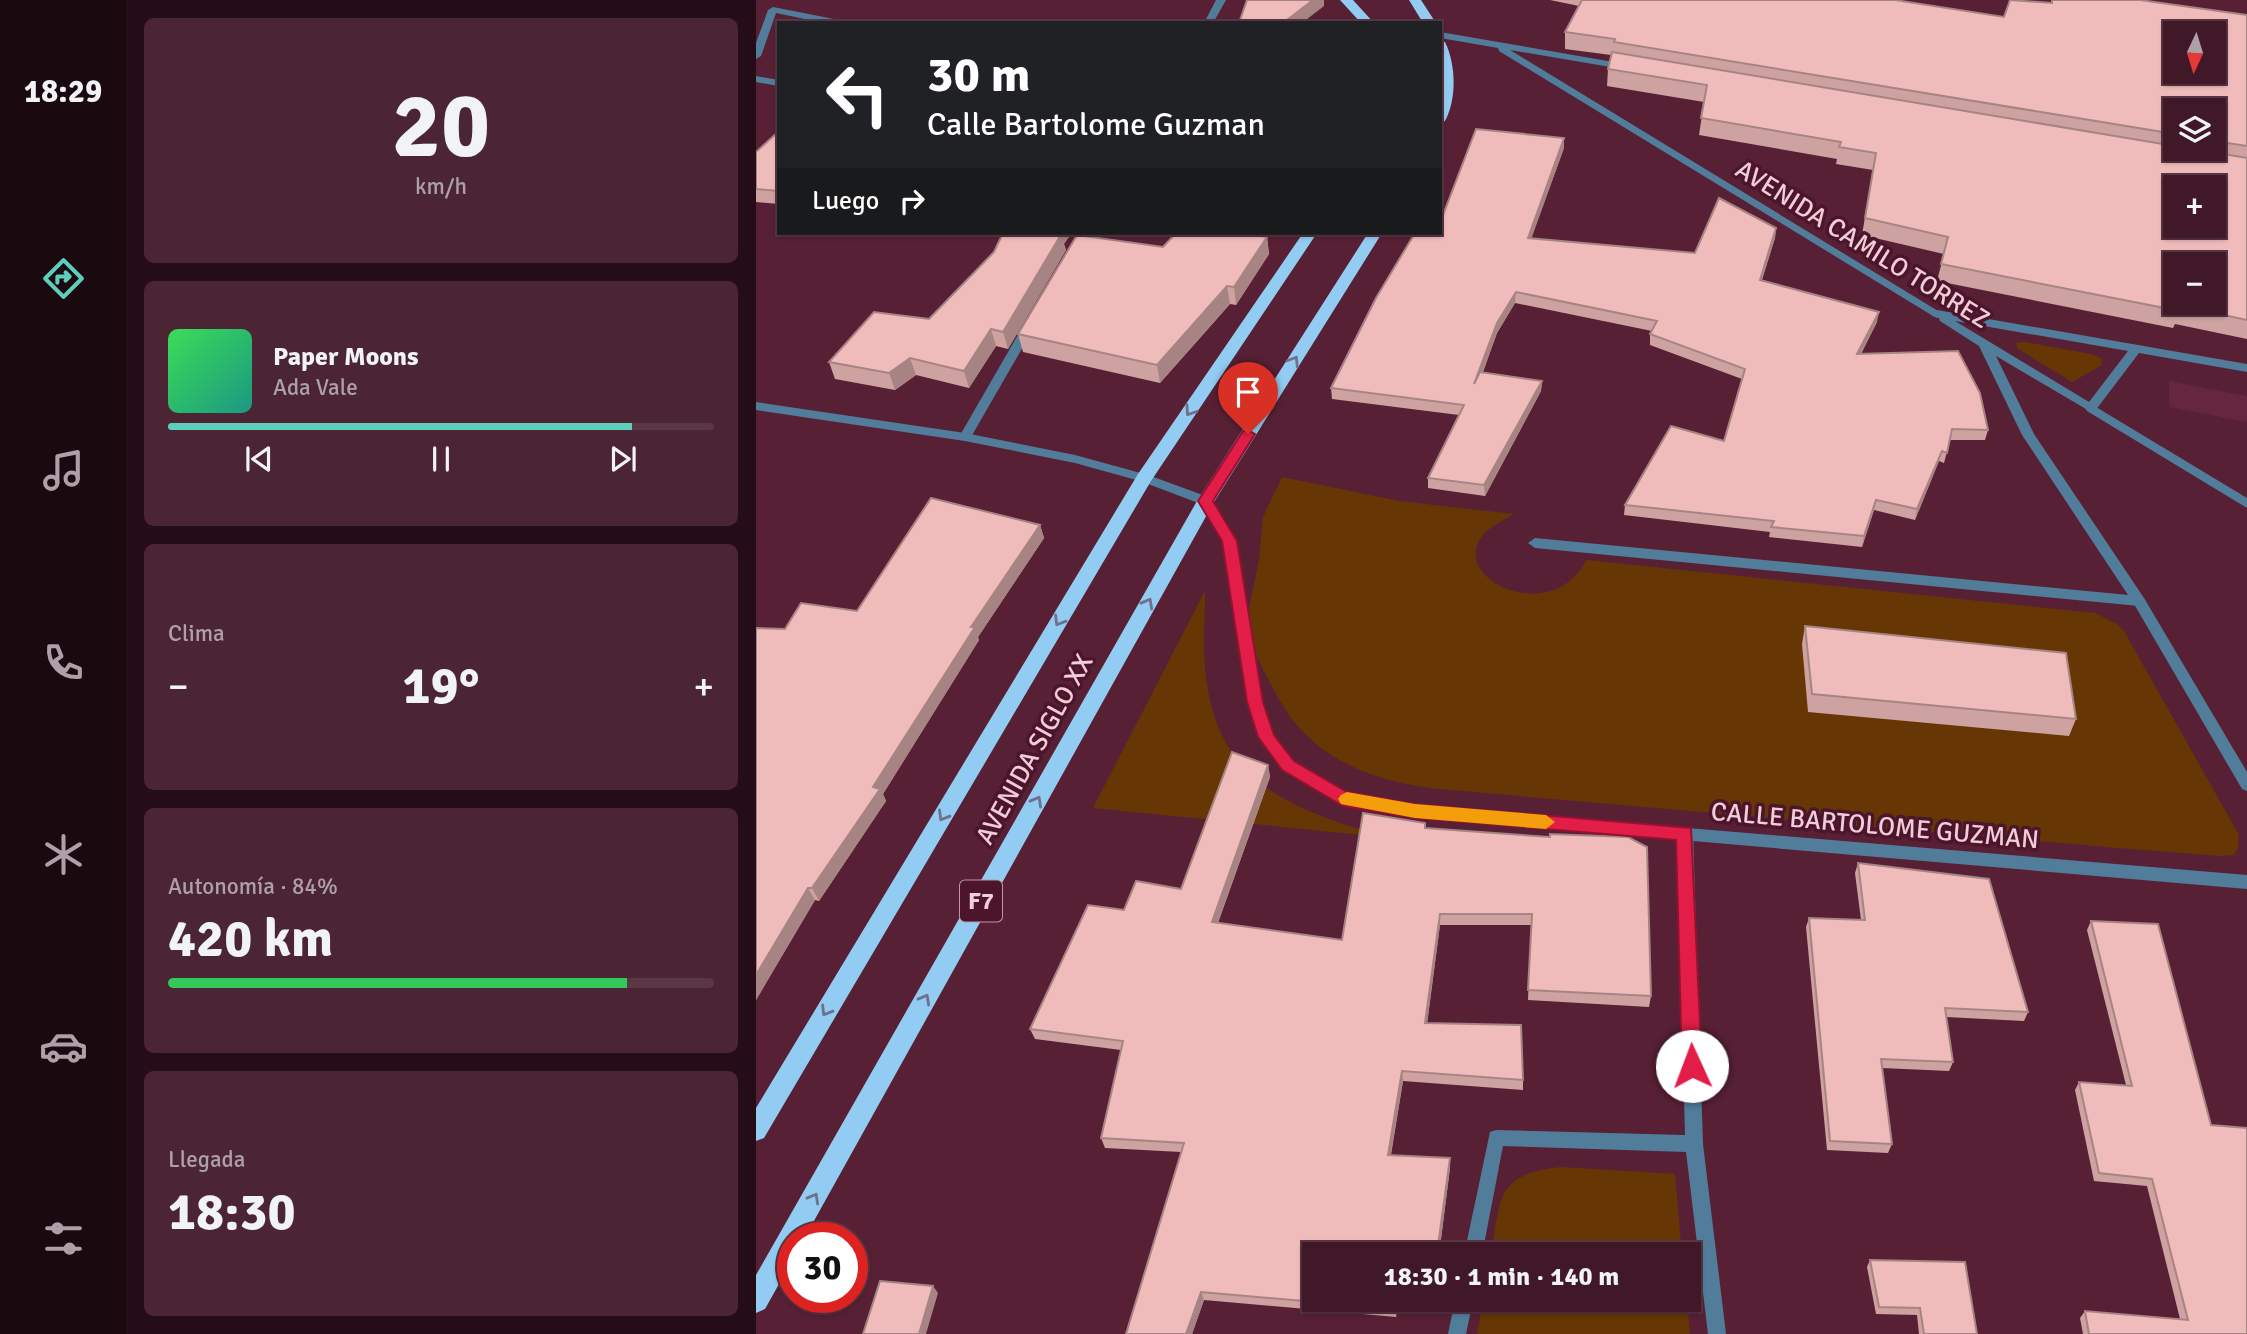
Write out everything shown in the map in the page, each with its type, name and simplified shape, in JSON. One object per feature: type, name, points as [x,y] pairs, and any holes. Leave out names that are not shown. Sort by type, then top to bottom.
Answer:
[{"type":"highway","points":[[1346,0],[1366,21]]},
{"type":"highway","points":[[1415,0],[1429,21]]},
{"type":"highway","points":[[1442,55],[1446,76],[1442,113]]},
{"type":"highway","name":"AVENIDA SIGLO XX","points":[[756,1130],[1144,478],[1309,235]]},
{"type":"highway","name":"AVENIDA SIGLO XX","points":[[756,1300],[1206,501],[1374,235]]},
{"type":"street","points":[[1209,21],[1221,0]]},
{"type":"street","points":[[756,56],[773,10],[829,21]]},
{"type":"street","points":[[1442,35],[1645,69]]},
{"type":"street","name":"AVENIDA CAMILO TORREZ","points":[[1495,44],[1984,345],[2028,435],[2140,601],[2247,786]]},
{"type":"street","points":[[756,79],[777,83]]},
{"type":"street","points":[[1937,314],[2247,369]]},
{"type":"street","points":[[965,437],[1035,317]]},
{"type":"street","points":[[1984,345],[2247,504]]},
{"type":"street","points":[[2091,408],[2136,349]]},
{"type":"street","points":[[756,406],[965,437],[1075,459],[1144,478],[1206,501]]},
{"type":"street","name":"CALLE BARTOLOME GUZMAN","points":[[1206,501],[1230,541],[1255,702],[1266,737],[1288,765],[1343,799],[1403,809],[2247,882]]},
{"type":"street","points":[[1535,543],[2140,601]]},
{"type":"street","points":[[1685,833],[1694,1144],[1717,1334]]},
{"type":"street","points":[[1476,1242],[1496,1138],[1694,1144]]},
{"type":"street","points":[[1457,1334],[1462,1312]]},
{"type":"shaded area","points":[[2025,342],[2091,354],[2101,358],[2102,365],[2072,382],[2018,349],[2016,343]]},
{"type":"shaded area","points":[[2169,381],[2247,396],[2247,422],[2169,407]]},
{"type":"shaded area","points":[[1282,477],[1399,501],[1514,514],[1483,535],[1476,551],[1479,567],[1491,580],[1509,590],[1529,594],[1551,591],[1571,580],[1586,560],[2095,613],[2117,624],[2124,631],[2239,835],[2238,847],[2234,855],[2221,856],[1439,789],[1397,782],[1358,769],[1322,748],[1292,719],[1244,633],[1259,560],[1263,517]]},
{"type":"shaded area","points":[[1205,591],[1206,677],[1214,714],[1226,744],[1244,768],[1291,803],[1384,837],[1093,808]]},
{"type":"shaded area","points":[[1561,1167],[1675,1174],[1681,1242],[1493,1242],[1505,1192],[1512,1183],[1539,1170]]},
{"type":"shaded area","points":[[1481,1312],[1688,1312],[1690,1334],[1477,1334]]},
{"type":"building","points":[[1247,0],[1313,0],[1286,21],[1240,21]]},
{"type":"building","points":[[1582,0],[1895,0],[2004,17],[2010,0],[2052,3],[2052,0],[2140,0],[2247,15],[2247,146],[2226,143],[2226,98],[2163,98],[2163,132],[1614,42],[1615,39],[1565,32]]},
{"type":"building","points":[[1612,52],[2163,144],[2163,161],[2226,161],[2226,154],[2247,158],[2247,320],[2223,315],[2226,315],[2226,252],[2163,252],[2163,308],[1941,264],[1948,237],[1865,218],[1876,153],[1839,147],[1841,142],[1701,118],[1707,85],[1608,69]]},
{"type":"building","points":[[1476,129],[1564,138],[1528,238],[1695,253],[1719,198],[1776,228],[1760,280],[1879,312],[1857,354],[1958,351],[1980,393],[1988,430],[1952,429],[1947,453],[1942,451],[1917,509],[1876,500],[1864,536],[1771,527],[1774,521],[1625,505],[1671,426],[1724,441],[1745,369],[1650,334],[1657,321],[1516,292],[1497,323],[1474,384],[1480,372],[1542,381],[1484,485],[1428,478],[1464,405],[1331,388],[1376,298],[1414,235],[1442,235],[1442,218]]},
{"type":"building","points":[[777,133],[777,191],[756,189],[756,152]]},
{"type":"building","points":[[1002,235],[1061,235],[1003,332],[991,329],[964,371],[910,358],[889,373],[829,362],[874,312],[929,319],[994,252]]},
{"type":"building","points":[[1077,235],[1163,247],[1174,235],[1267,237],[1234,287],[1227,286],[1157,365],[1018,334]]},
{"type":"building","points":[[931,498],[1040,525],[971,627],[975,627],[873,787],[880,789],[812,888],[808,888],[756,975],[756,628],[785,629],[801,603],[857,611]]},
{"type":"building","points":[[1805,626],[2066,653],[2076,719],[1812,694]]},
{"type":"building","points":[[1232,752],[1268,765],[1212,922],[1342,940],[1363,813],[1425,823],[1425,828],[1550,837],[1550,834],[1628,837],[1647,847],[1651,996],[1528,990],[1532,914],[1440,914],[1425,1023],[1521,1025],[1523,1080],[1402,1071],[1388,1155],[1450,1158],[1439,1242],[1302,1242],[1302,1301],[1201,1292],[1186,1334],[1126,1334],[1184,1143],[1101,1138],[1123,1041],[1030,1029],[1088,905],[1124,910],[1136,881],[1181,889]]},
{"type":"building","points":[[1858,863],[1989,879],[2028,1012],[1945,1008],[1953,1062],[1881,1059],[1892,1144],[1830,1141],[1809,918],[1865,920]]},
{"type":"building","points":[[2091,921],[2158,924],[2211,1125],[2247,1128],[2247,1334],[2089,1334],[2085,1311],[2188,1320],[2152,1179],[2099,1173],[2079,1082],[2132,1086]]},
{"type":"building","points":[[1870,1260],[1965,1262],[1977,1334],[1924,1334],[1920,1308],[1879,1307]]},
{"type":"building","points":[[880,1281],[933,1286],[919,1334],[863,1334]]},
{"type":"slow traffic","points":[[1347,799],[1415,811],[1546,822]]},
{"type":"route","points":[[1248,434],[1206,501],[1230,541],[1255,702],[1266,737],[1288,765],[1343,799],[1415,811],[1685,833],[1692,1066]]}]
